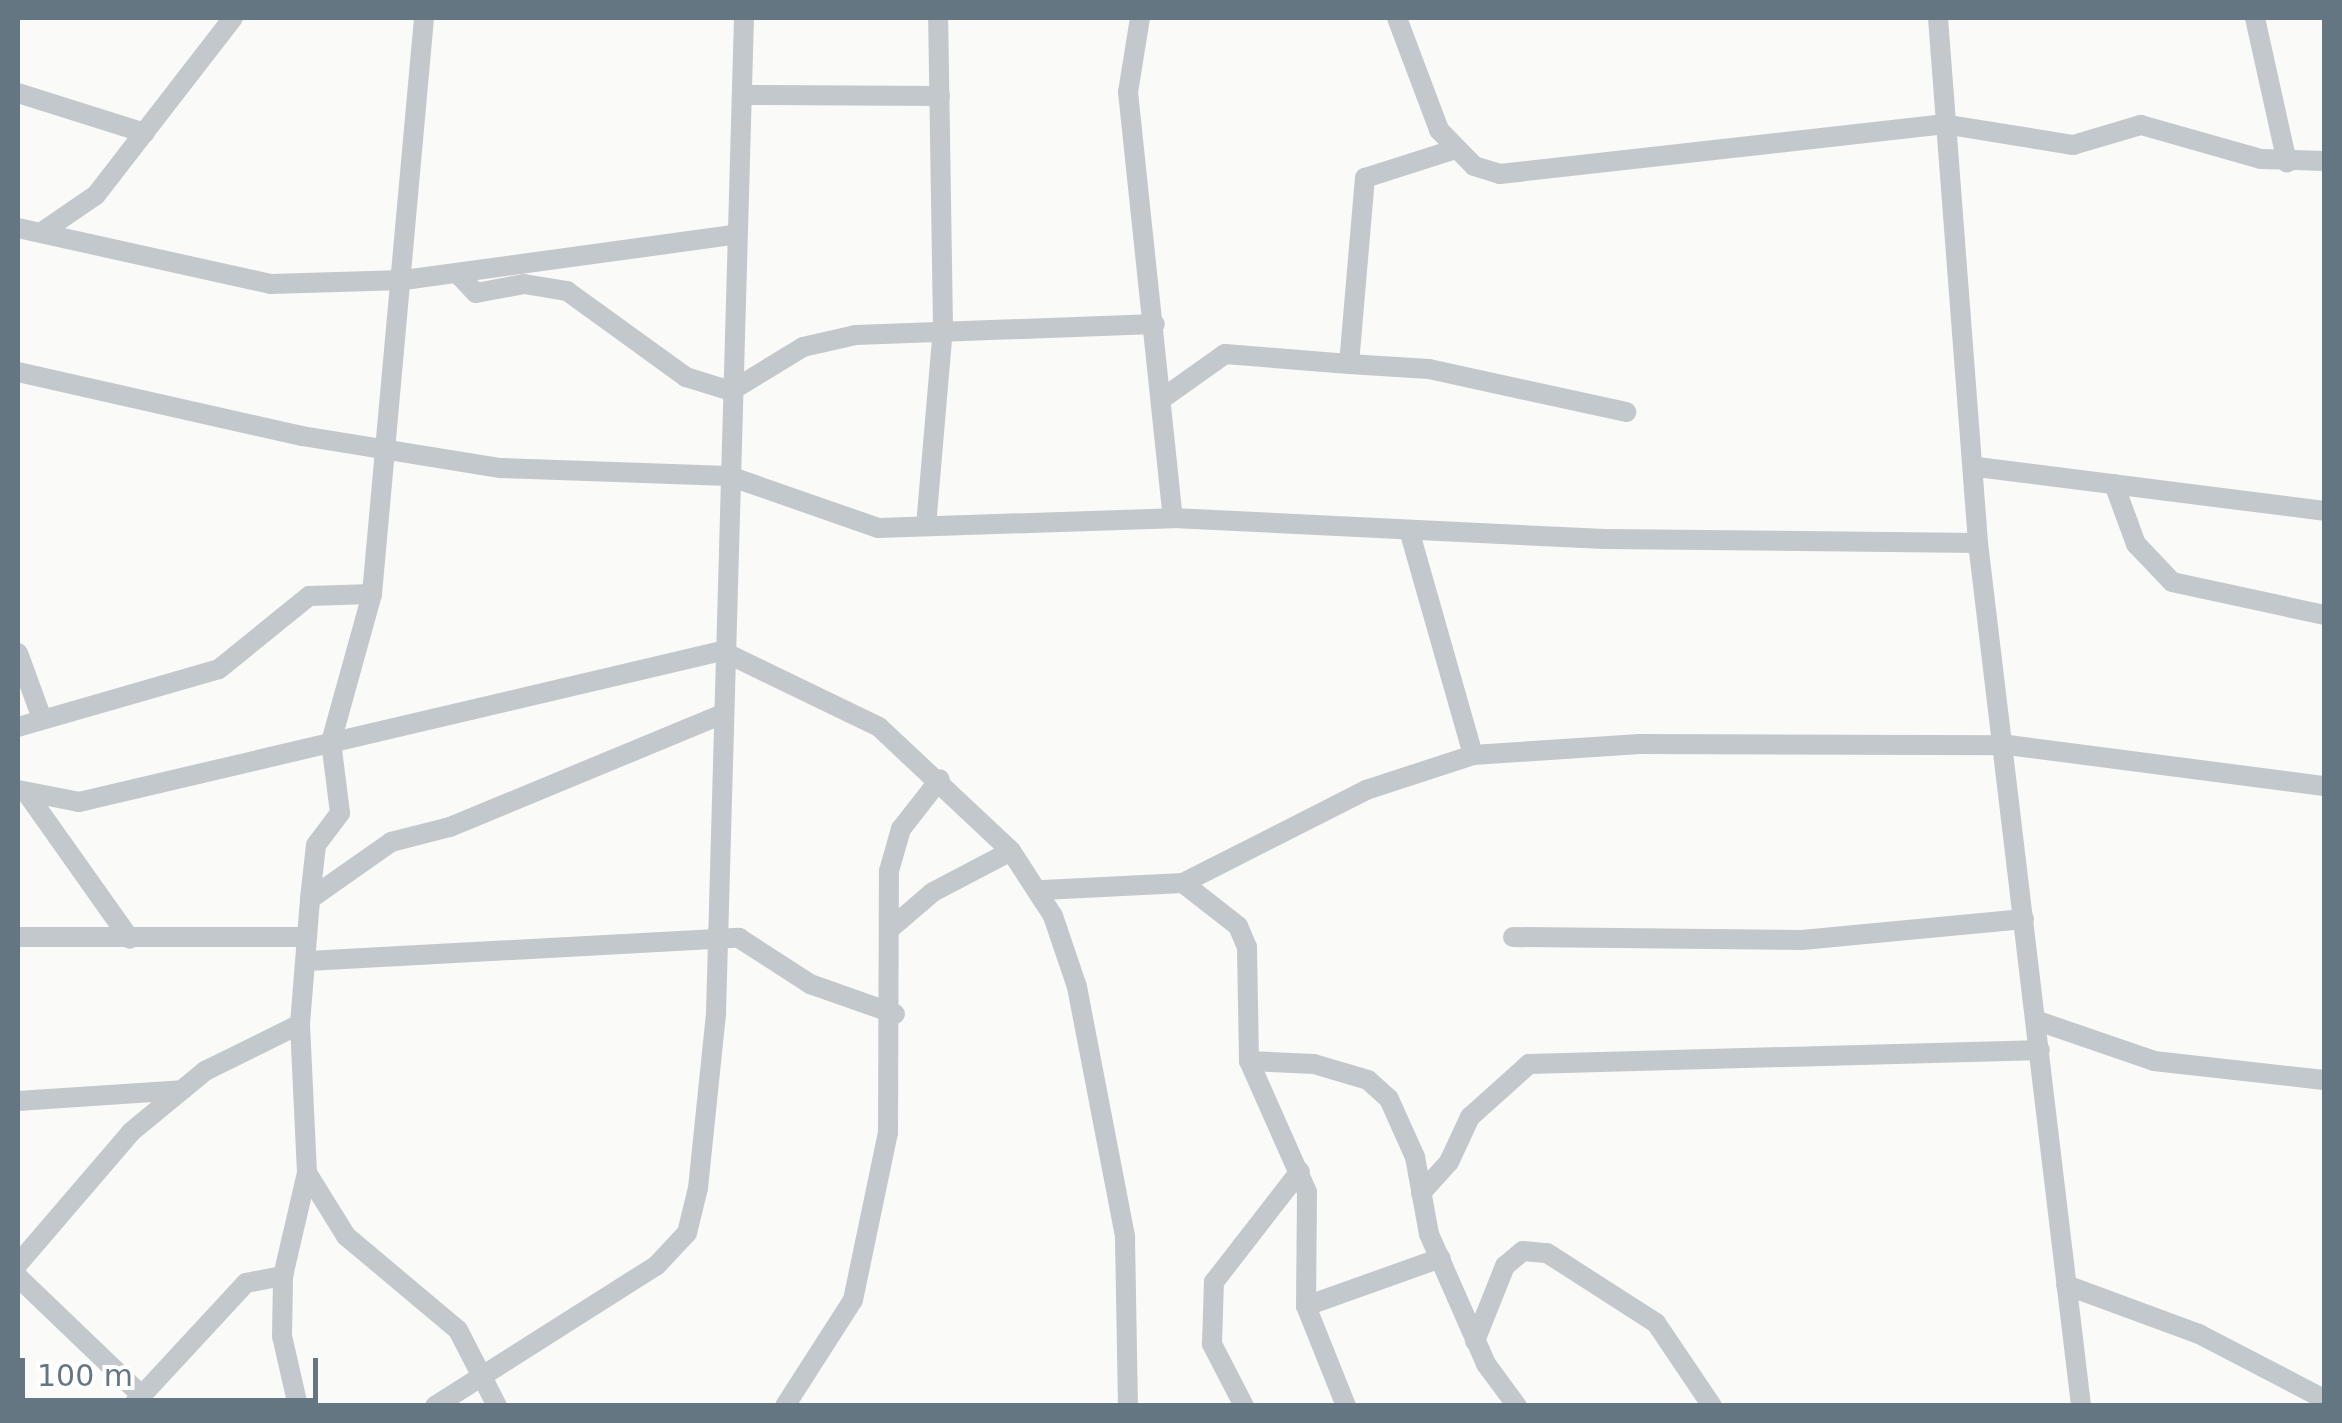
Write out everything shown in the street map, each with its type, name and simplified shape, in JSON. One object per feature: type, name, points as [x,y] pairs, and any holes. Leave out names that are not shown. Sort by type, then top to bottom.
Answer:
[{"type":"street","points":[[42,232],[96,196],[233,18]]},
{"type":"street","points":[[298,1406],[282,1336],[283,1276],[307,1172],[300,1024],[308,961],[304,937],[316,845],[340,813],[331,742],[372,594],[404,280],[424,18]]},
{"type":"street","points":[[926,526],[943,326],[938,18]]},
{"type":"street","points":[[1140,18],[1128,92],[1173,518]]},
{"type":"street","points":[[1398,18],[1453,150],[1500,174],[1943,124],[2072,145],[2141,125],[2287,162],[2324,161]]},
{"type":"street","points":[[1936,18],[1977,466],[1978,543],[2008,745],[2024,919],[2081,1406]]},
{"type":"street","points":[[2256,18],[2287,162]]},
{"type":"street","points":[[436,1406],[477,1375],[656,1266],[687,1233],[716,1013],[712,942],[729,476],[733,235],[746,95],[740,21]]},
{"type":"street","points":[[18,92],[145,133]]},
{"type":"street","points":[[746,95],[940,96]]},
{"type":"street","points":[[1350,364],[1364,178],[1453,150]]},
{"type":"street","points":[[18,228],[271,284],[404,280],[733,235]]},
{"type":"street","points":[[458,274],[476,293],[524,284],[567,291],[686,377],[730,392]]},
{"type":"street","points":[[730,392],[802,346],[943,326],[1155,324]]},
{"type":"street","points":[[1163,398],[1205,364],[1241,351],[1428,369],[1626,412]]},
{"type":"street","points":[[18,372],[386,450],[500,468],[729,476],[878,528],[1173,518],[1409,530],[1978,543]]},
{"type":"street","points":[[1977,466],[2324,511]]},
{"type":"street","points":[[2114,484],[2136,544],[2172,582],[2324,615]]},
{"type":"street","points":[[1409,530],[1473,754]]},
{"type":"street","points":[[18,727],[40,716],[218,669],[309,596],[372,594]]},
{"type":"street","points":[[23,792],[79,802],[722,651],[879,727],[940,779],[1043,890],[1077,987],[1125,1236],[1128,1406]]},
{"type":"street","points":[[18,652],[40,716]]},
{"type":"street","points":[[310,899],[391,842],[450,827],[720,715]]},
{"type":"street","points":[[1043,890],[1183,883],[1366,790],[1473,754],[1640,744],[2008,745],[2324,786]]},
{"type":"street","points":[[785,1406],[853,1300],[888,1133],[895,1014],[888,871],[901,830],[940,779]]},
{"type":"street","points":[[23,792],[130,939]]},
{"type":"street","points":[[891,928],[933,892],[1011,852]]},
{"type":"street","points":[[1183,883],[1238,926],[1247,947],[1249,1061],[1300,1171],[1306,1306],[1344,1405]]},
{"type":"street","points":[[1513,937],[1802,940],[2024,919]]},
{"type":"street","points":[[18,937],[304,937]]},
{"type":"street","points":[[308,961],[738,938],[810,984],[895,1014]]},
{"type":"street","points":[[2038,1021],[2154,1061],[2324,1080]]},
{"type":"street","points":[[18,1264],[106,1157],[184,1090],[300,1024]]},
{"type":"street","points":[[1421,1193],[1449,1162],[1470,1117],[1529,1064],[2040,1050]]},
{"type":"street","points":[[1249,1061],[1314,1064],[1368,1080],[1389,1099],[1440,1258],[1475,1341],[1517,1406]]},
{"type":"street","points":[[18,1101],[184,1090]]},
{"type":"street","points":[[1244,1406],[1212,1344],[1214,1282],[1300,1171]]},
{"type":"street","points":[[307,1172],[346,1236],[458,1330],[477,1375],[497,1406]]},
{"type":"street","points":[[1475,1341],[1505,1266],[1523,1252],[1548,1253],[1656,1323],[1712,1406]]},
{"type":"street","points":[[1306,1306],[1440,1258]]},
{"type":"street","points":[[18,1277],[138,1401],[246,1283],[283,1276]]},
{"type":"street","points":[[2066,1286],[2199,1334],[2324,1399]]},
{"type":"street","points":[[1465,1312],[1488,1307]]}]
